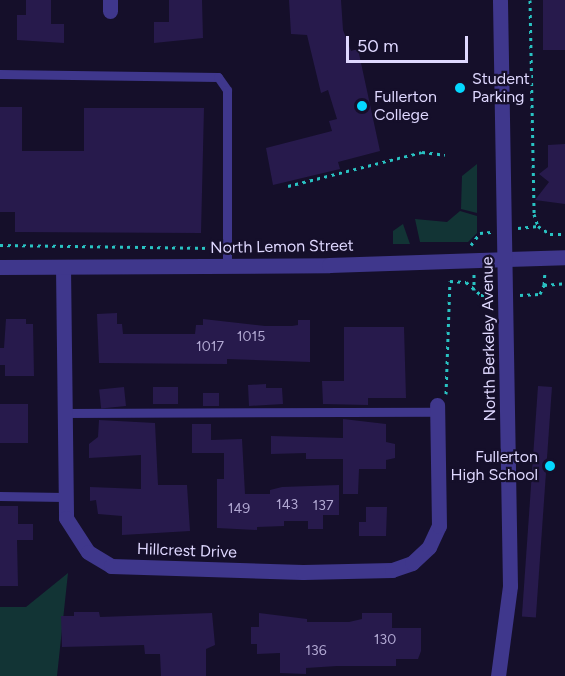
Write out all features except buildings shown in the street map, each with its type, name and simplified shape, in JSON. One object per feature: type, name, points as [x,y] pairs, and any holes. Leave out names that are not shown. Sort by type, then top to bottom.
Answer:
[{"type":"street","name":"North Berkeley Avenue","points":[[498,676],[510,586],[500,0]]},
{"type":"street","name":"North Lemon Street","points":[[0,267],[63,267],[227,258],[505,259],[565,257]]},
{"type":"street","name":"Hillcrest Drive","points":[[63,267],[66,518],[75,537],[88,552],[111,566],[303,572],[392,570],[412,563],[429,547],[439,526],[437,409]]},
{"type":"lane","points":[[0,74],[218,77],[227,90],[227,258]]},
{"type":"lane","points":[[63,413],[437,409]]},
{"type":"lane","points":[[0,496],[64,497]]},
{"type":"path","points":[[530,0],[534,214],[538,226],[550,234],[565,234]]},
{"type":"path","points":[[288,186],[422,152],[445,155]]},
{"type":"path","points":[[468,249],[480,233],[538,226]]},
{"type":"path","points":[[0,245],[227,258]]},
{"type":"path","points":[[437,409],[448,391],[450,281],[466,282],[481,295],[540,294],[544,285],[565,284]]},
{"type":"green space","points":[[477,164],[477,213],[461,209],[462,176]]},
{"type":"green space","points":[[460,211],[477,216],[477,233],[468,242],[420,242],[415,219],[447,222]]},
{"type":"green space","points":[[403,224],[410,244],[393,244],[393,231]]},
{"type":"green space","points":[[68,573],[57,676],[0,676],[0,607],[26,607]]},
{"type":"place","name":"Student Parking","points":[[460,88]]},
{"type":"place","name":"Fullerton College","points":[[362,106]]},
{"type":"place","name":"Fullerton High School","points":[[550,466]]}]
